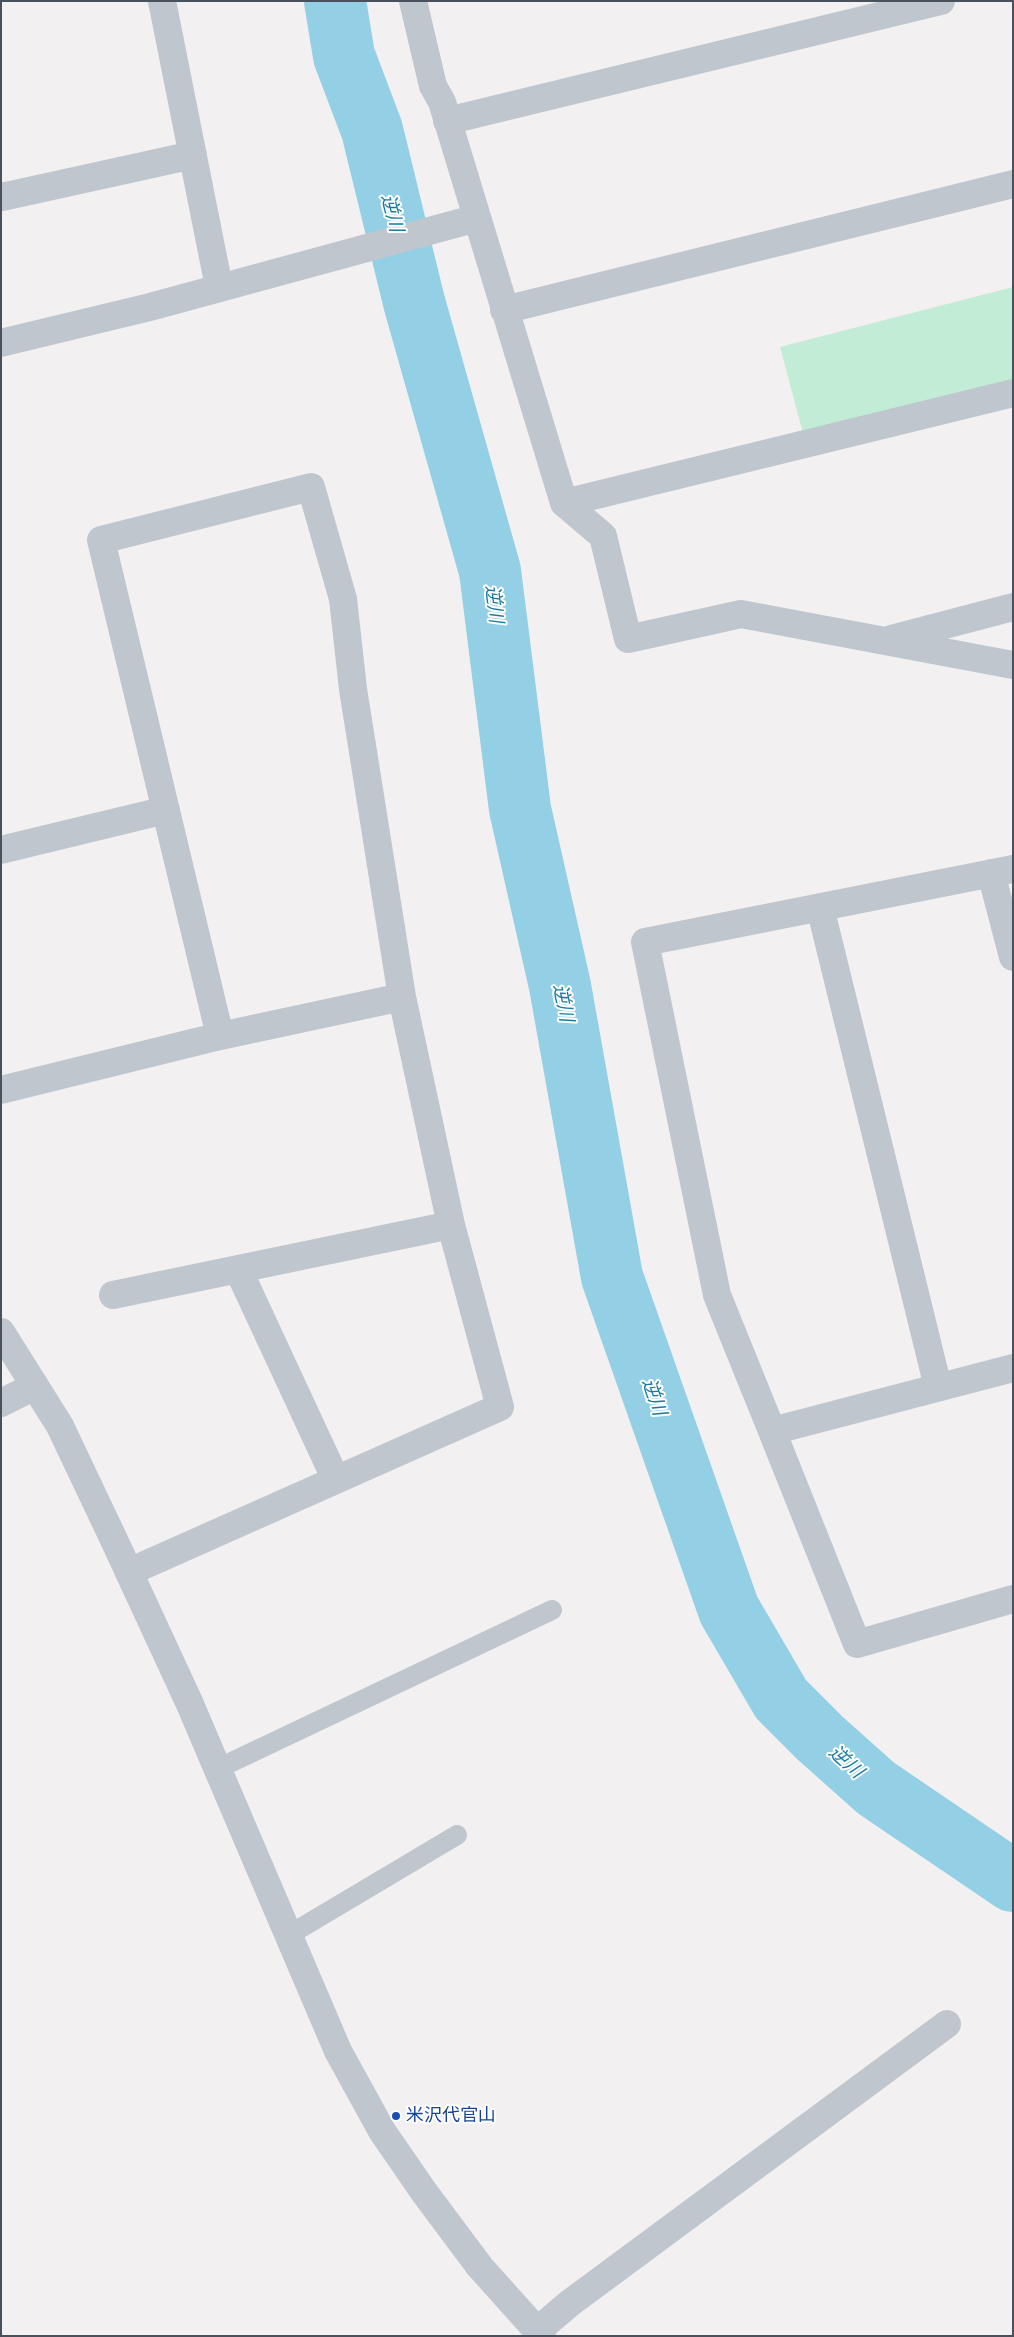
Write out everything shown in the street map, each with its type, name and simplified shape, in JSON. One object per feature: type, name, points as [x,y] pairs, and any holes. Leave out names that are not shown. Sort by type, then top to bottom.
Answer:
[{"type":"street","points":[[162,1],[219,287]]},
{"type":"street","points":[[413,1],[433,86],[442,102],[564,503],[603,536],[628,638],[741,614],[1013,665]]},
{"type":"street","points":[[447,121],[941,1]]},
{"type":"street","points":[[1,196],[192,155]]},
{"type":"street","points":[[504,310],[1013,184]]},
{"type":"street","points":[[1,343],[477,218]]},
{"type":"street","points":[[564,503],[1013,393]]},
{"type":"street","points":[[129,1572],[500,1407],[450,1225],[402,997],[353,689],[343,599],[311,487],[101,540],[220,1036]]},
{"type":"street","points":[[883,641],[1013,608]]},
{"type":"street","points":[[1,850],[166,810]]},
{"type":"street","points":[[1013,957],[1002,871],[645,942],[717,1295],[857,1644],[1013,1599]]},
{"type":"street","points":[[820,907],[938,1387]]},
{"type":"street","points":[[1,1090],[220,1036],[402,997]]},
{"type":"street","points":[[113,1295],[450,1225]]},
{"type":"street","points":[[238,1269],[336,1480]]},
{"type":"street","points":[[1,1332],[60,1426],[129,1572],[189,1702],[338,2051],[382,2131],[480,2267],[539,2333],[570,2303],[947,2024]]},
{"type":"street","points":[[772,1431],[1013,1368]]},
{"type":"street","points":[[1,1402],[36,1386]]},
{"type":"lane","points":[[217,1769],[552,1610]]},
{"type":"lane","points":[[289,1935],[457,1835]]},
{"type":"green space","points":[[1013,287],[1013,380],[803,433],[780,347]]},
{"type":"water","points":[[882,1778],[1013,1866],[1013,1894],[868,1796]]},
{"type":"waterway","name":"逆川","points":[[335,1],[344,56],[372,130],[414,302],[490,571],[520,809],[560,986],[612,1277],[729,1610],[781,1699],[820,1738],[876,1788],[1013,1881]]},
{"type":"place","name":"米沢代官山","points":[[396,2116]]}]
